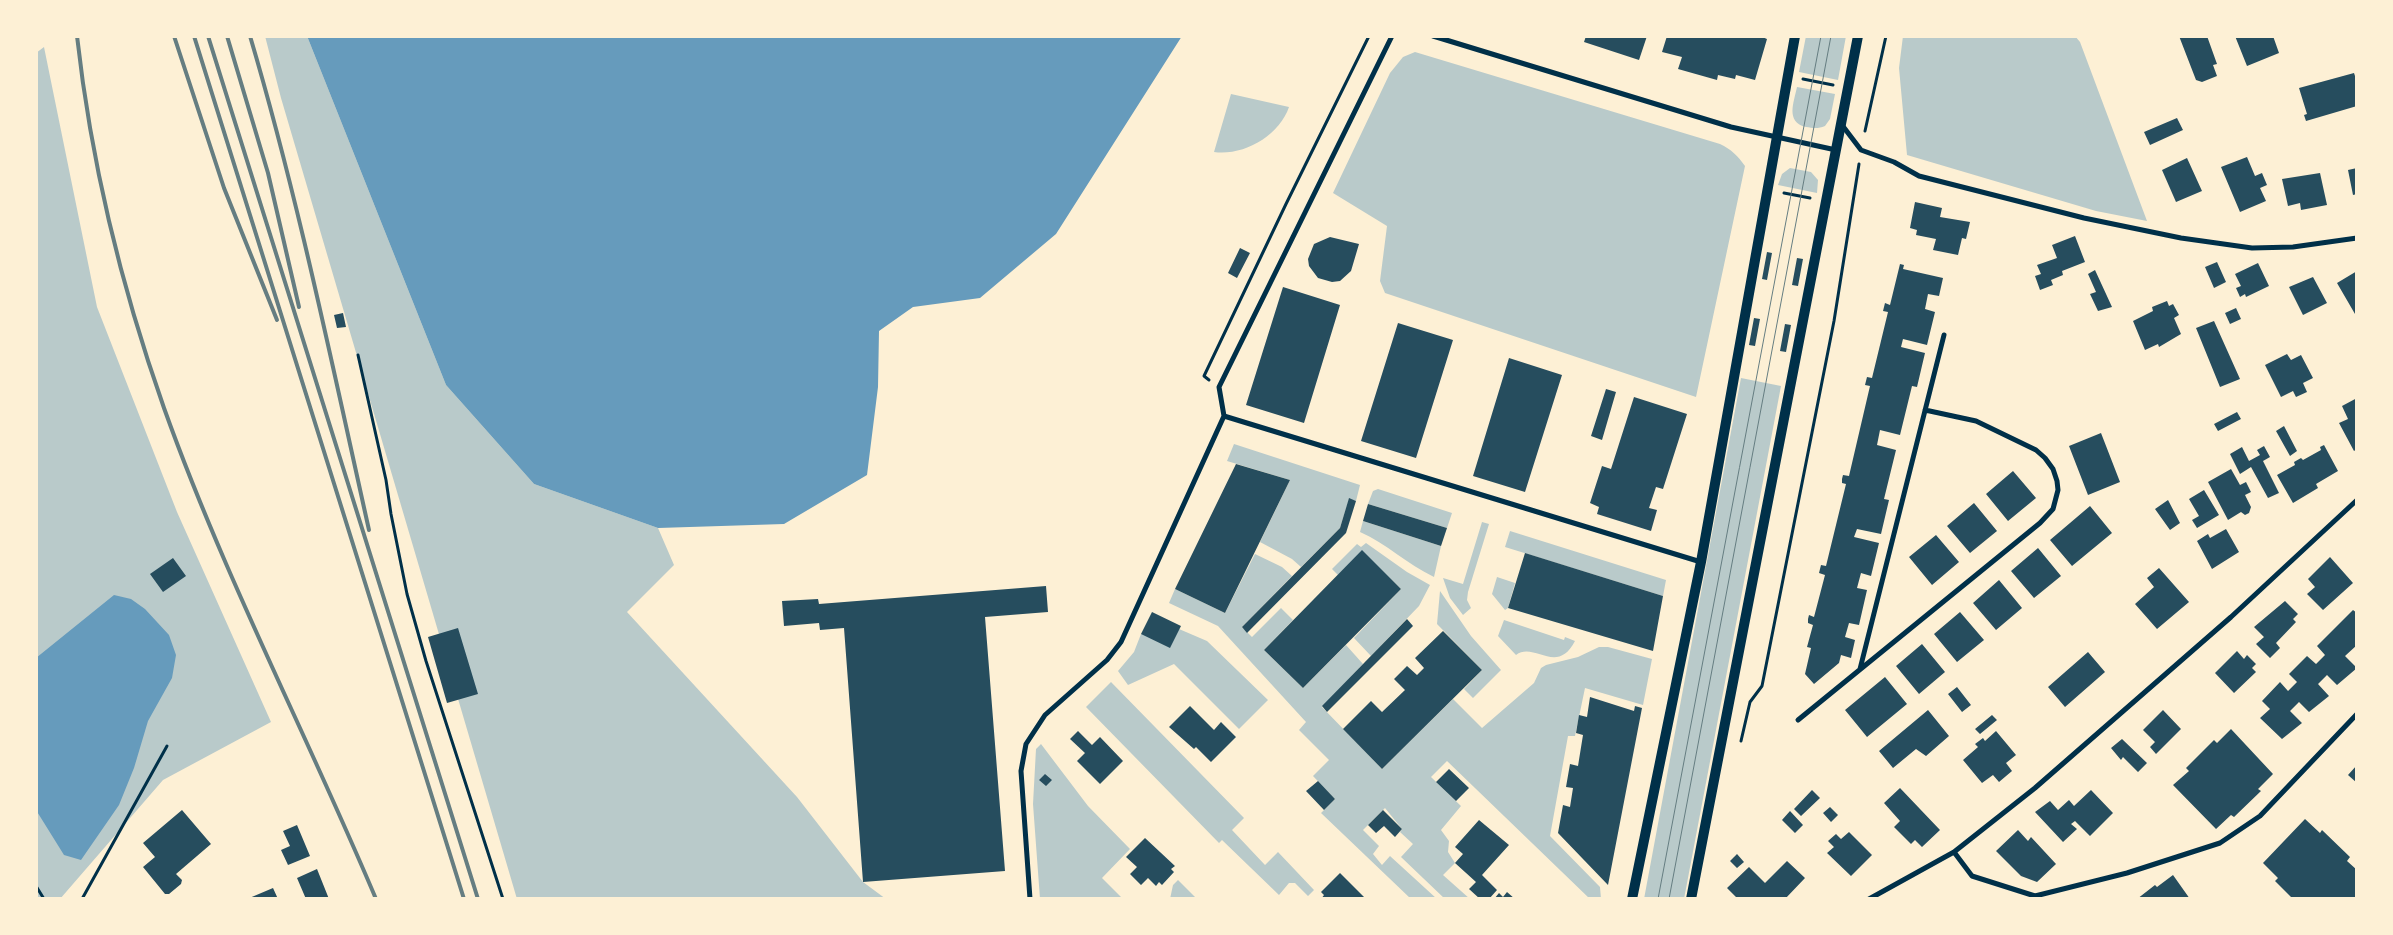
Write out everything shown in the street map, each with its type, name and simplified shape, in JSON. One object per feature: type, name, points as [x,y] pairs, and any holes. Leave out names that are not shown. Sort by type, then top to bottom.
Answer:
[{"type":"main road","points":[[1632,899],[1701,562],[1795,36]]},
{"type":"main road","points":[[1691,899],[1858,36]]},
{"type":"street","points":[[1030,899],[1021,772],[1026,744],[1045,715],[1107,660],[1120,642],[1224,416],[1219,387],[1392,36]]},
{"type":"street","points":[[1433,36],[1731,127],[1837,150]]},
{"type":"street","points":[[1842,125],[1861,150],[1894,162],[1919,176],[2084,218],[2182,238],[2252,248],[2293,247],[2357,238]]},
{"type":"street","points":[[1860,669],[1944,336]]},
{"type":"street","points":[[1798,720],[2040,523],[2053,509],[2058,481],[2053,469],[2036,450],[1976,420],[1925,410]]},
{"type":"street","points":[[1224,416],[1701,562]]},
{"type":"street","points":[[1869,899],[1954,852],[2035,788],[2230,617],[2357,500]]},
{"type":"street","points":[[1954,852],[1972,876],[2035,896],[2127,872],[2220,843],[2260,816],[2357,714]]},
{"type":"path","points":[[1219,387],[1204,376],[1369,36]]},
{"type":"path","points":[[1863,140],[1886,36]]},
{"type":"path","points":[[1739,749],[1750,702],[1762,686],[1834,321],[1858,170]]},
{"type":"path","points":[[358,355],[386,480],[390,514],[407,594],[426,661],[503,899]]},
{"type":"path","points":[[82,899],[167,746]]},
{"type":"path","points":[[36,886],[44,899]]},
{"type":"shaded area","points":[[265,36],[307,36],[446,385],[534,484],[658,528],[674,565],[627,612],[797,797],[863,882],[886,899],[517,899],[281,98]]},
{"type":"shaded area","points":[[1806,36],[1846,36],[1838,80],[1799,72]]},
{"type":"shaded area","points":[[1903,36],[2075,36],[2080,42],[2147,221],[2096,211],[1907,155],[1899,68]]},
{"type":"shaded area","points":[[44,47],[97,307],[177,512],[271,722],[163,780],[60,899],[36,899],[36,53]]},
{"type":"shaded area","points":[[1415,52],[1720,144],[1740,159],[1745,166],[1696,397],[1385,293],[1380,281],[1387,226],[1333,193],[1390,73],[1403,57]]},
{"type":"shaded area","points":[[1797,87],[1835,94],[1830,119],[1825,126],[1818,128],[1806,127],[1795,121],[1793,105]]},
{"type":"shaded area","points":[[1231,94],[1289,107],[1277,127],[1259,142],[1237,151],[1214,152]]},
{"type":"shaded area","points":[[1790,168],[1811,172],[1818,180],[1817,193],[1778,185],[1782,174]]},
{"type":"shaded area","points":[[1741,378],[1781,386],[1684,899],[1644,899]]},
{"type":"shaded area","points":[[1234,444],[1360,485],[1356,501],[1349,499],[1340,528],[1301,567],[1292,559],[1260,542],[1290,480],[1227,461]]},
{"type":"shaded area","points":[[1378,489],[1452,513],[1447,528],[1368,504],[1373,491]]},
{"type":"shaded area","points":[[1363,521],[1441,546],[1434,577],[1360,532]]},
{"type":"shaded area","points":[[1482,522],[1489,524],[1468,592],[1467,600],[1471,608],[1463,615],[1450,598],[1443,578],[1463,584]]},
{"type":"shaded area","points":[[1510,531],[1666,580],[1663,596],[1505,547]]},
{"type":"shaded area","points":[[1366,543],[1407,572],[1430,585],[1419,606],[1371,656],[1354,638],[1401,589],[1362,551],[1338,575],[1332,569],[1357,544],[1361,547]]},
{"type":"shaded area","points":[[1255,554],[1282,567],[1292,576],[1242,627],[1252,637],[1281,608],[1293,620],[1264,650],[1303,688],[1346,645],[1363,664],[1322,707],[1382,769],[1453,699],[1482,728],[1534,683],[1541,668],[1546,665],[1578,657],[1599,647],[1608,647],[1652,659],[1643,705],[1585,688],[1575,736],[1568,736],[1550,836],[1600,887],[1601,899],[1590,899],[1447,761],[1431,777],[1461,806],[1441,830],[1449,841],[1448,852],[1455,863],[1443,875],[1470,899],[1445,899],[1401,857],[1413,844],[1400,832],[1402,829],[1385,808],[1363,830],[1379,846],[1373,854],[1382,865],[1390,856],[1437,899],[1411,899],[1321,813],[1335,799],[1313,776],[1329,760],[1299,730],[1306,722],[1218,626],[1169,603],[1175,589],[1225,613]]},
{"type":"shaded area","points":[[1497,577],[1515,583],[1508,608],[1505,610],[1492,594]]},
{"type":"shaded area","points":[[1440,591],[1471,636],[1501,670],[1473,698],[1464,689],[1482,670],[1437,624]]},
{"type":"shaded area","points":[[1504,620],[1564,640],[1565,637],[1575,641],[1568,651],[1561,656],[1545,656],[1530,652],[1516,655],[1498,636]]},
{"type":"shaded area","points":[[1179,629],[1207,641],[1268,700],[1239,729],[1174,664],[1128,685],[1118,671],[1134,652],[1141,634]]},
{"type":"shaded area","points":[[1111,682],[1244,818],[1232,830],[1265,865],[1278,852],[1314,890],[1308,896],[1295,883],[1289,883],[1279,895],[1222,840],[1219,843],[1086,707]]},
{"type":"shaded area","points":[[1041,744],[1088,806],[1130,849],[1102,878],[1123,899],[1040,899],[1033,804],[1036,749]]},
{"type":"shaded area","points":[[1178,880],[1197,899],[1170,899],[1173,885]]},
{"type":"water","points":[[307,36],[1182,36],[1056,234],[980,298],[913,307],[879,331],[878,387],[867,475],[784,524],[658,528],[534,484],[446,385]]},
{"type":"water","points":[[114,595],[131,599],[145,609],[169,635],[176,655],[172,678],[148,721],[134,768],[119,805],[81,860],[64,855],[36,810],[36,658]]},
{"type":"building","points":[[1586,36],[1647,36],[1639,60],[1584,42]]},
{"type":"building","points":[[1667,36],[1760,36],[1767,39],[1755,80],[1736,75],[1735,79],[1718,75],[1717,80],[1678,69],[1682,57],[1662,52]]},
{"type":"building","points":[[2179,36],[2207,36],[2217,64],[2213,65],[2217,76],[2202,82],[2196,80]]},
{"type":"building","points":[[2235,36],[2273,36],[2279,53],[2247,66]]},
{"type":"building","points":[[2354,73],[2357,82],[2357,106],[2306,121],[2304,115],[2307,114],[2299,88]]},
{"type":"building","points":[[2177,118],[2183,130],[2150,145],[2144,132]]},
{"type":"building","points":[[2247,157],[2255,176],[2262,173],[2267,185],[2260,188],[2266,201],[2240,212],[2221,167]]},
{"type":"building","points":[[2187,158],[2202,191],[2176,202],[2162,170]]},
{"type":"building","points":[[2357,168],[2357,194],[2353,195],[2348,170]]},
{"type":"building","points":[[2320,173],[2327,205],[2301,210],[2300,203],[2288,206],[2282,179]]},
{"type":"building","points":[[1915,202],[1942,208],[1940,217],[1970,222],[1966,239],[1962,238],[1958,255],[1933,250],[1936,239],[1916,235],[1917,230],[1910,228]]},
{"type":"building","points":[[2075,236],[2085,262],[2062,271],[2063,275],[2051,280],[2053,285],[2040,290],[2035,276],[2041,274],[2037,265],[2057,258],[2052,245]]},
{"type":"building","points":[[1330,237],[1359,244],[1351,271],[1340,281],[1332,282],[1318,278],[1309,266],[1308,259],[1314,244]]},
{"type":"building","points":[[1240,248],[1250,253],[1237,278],[1228,273]]},
{"type":"building","points":[[1767,252],[1772,253],[1767,280],[1762,279]]},
{"type":"building","points":[[1797,258],[1803,259],[1798,286],[1792,285]]},
{"type":"building","points":[[2217,262],[2226,282],[2214,288],[2205,267]]},
{"type":"building","points":[[2258,263],[2269,286],[2246,297],[2245,294],[2240,297],[2236,288],[2241,286],[2235,274]]},
{"type":"building","points":[[1900,264],[1904,265],[1903,269],[1943,278],[1939,296],[1928,294],[1925,309],[1935,312],[1927,345],[1903,339],[1901,347],[1925,353],[1917,387],[1912,386],[1900,435],[1880,430],[1877,445],[1896,450],[1884,499],[1889,500],[1881,534],[1857,529],[1854,537],[1879,543],[1871,576],[1861,573],[1857,588],[1867,590],[1859,625],[1849,623],[1845,637],[1855,640],[1851,658],[1841,655],[1839,663],[1814,684],[1805,674],[1811,648],[1807,647],[1813,625],[1808,623],[1808,619],[1809,615],[1814,617],[1825,575],[1819,573],[1821,565],[1826,566],[1846,484],[1842,483],[1842,479],[1843,475],[1849,476],[1870,386],[1865,385],[1867,377],[1872,378],[1888,312],[1883,311],[1885,303],[1890,305]]},
{"type":"building","points":[[2095,270],[2112,307],[2098,311],[2090,294],[2096,292],[2088,274]]},
{"type":"building","points":[[2357,271],[2357,313],[2355,314],[2337,283]]},
{"type":"building","points":[[2313,277],[2327,303],[2303,315],[2289,287]]},
{"type":"building","points":[[1283,287],[1340,305],[1304,423],[1246,405]]},
{"type":"building","points":[[2167,301],[2169,306],[2173,304],[2179,315],[2174,318],[2181,334],[2159,347],[2158,344],[2145,350],[2133,321],[2153,311],[2152,307]]},
{"type":"building","points":[[2236,308],[2241,319],[2230,324],[2225,313]]},
{"type":"building","points":[[343,313],[346,327],[337,328],[334,315]]},
{"type":"building","points":[[1754,318],[1760,319],[1755,346],[1749,345]]},
{"type":"building","points":[[2214,321],[2240,379],[2220,387],[2196,328]]},
{"type":"building","points":[[1398,323],[1453,340],[1416,458],[1361,441]]},
{"type":"building","points":[[1785,324],[1791,325],[1786,352],[1780,351]]},
{"type":"building","points":[[2287,354],[2291,360],[2301,355],[2313,378],[2303,383],[2307,392],[2296,397],[2293,391],[2281,397],[2265,365]]},
{"type":"building","points":[[1509,358],[1562,375],[1525,492],[1473,476]]},
{"type":"building","points":[[1606,389],[1616,392],[1602,440],[1591,436]]},
{"type":"building","points":[[1634,397],[1687,414],[1663,489],[1656,487],[1649,508],[1657,510],[1651,531],[1597,514],[1599,507],[1590,503],[1602,466],[1611,469]]},
{"type":"building","points":[[2357,398],[2357,449],[2354,451],[2339,423],[2348,419],[2342,406]]},
{"type":"building","points":[[2237,412],[2241,419],[2218,431],[2214,424]]},
{"type":"building","points":[[2284,426],[2297,451],[2290,456],[2276,431]]},
{"type":"building","points":[[2101,433],[2120,482],[2088,495],[2069,446]]},
{"type":"building","points":[[2324,445],[2338,471],[2316,484],[2318,488],[2293,503],[2277,475],[2295,465],[2294,462],[2301,458],[2303,460],[2321,450],[2320,447]]},
{"type":"building","points":[[2264,446],[2270,457],[2263,461],[2279,493],[2268,498],[2251,467],[2240,474],[2230,454],[2242,447],[2249,461],[2260,455],[2257,450]]},
{"type":"building","points":[[1236,464],[1290,480],[1225,613],[1175,589]]},
{"type":"building","points":[[2231,469],[2240,485],[2246,482],[2251,492],[2245,495],[2251,507],[2249,513],[2245,515],[2241,512],[2228,520],[2208,482]]},
{"type":"building","points":[[2013,471],[2036,498],[2008,521],[1986,494]]},
{"type":"building","points":[[2204,490],[2219,515],[2197,528],[2192,520],[2199,516],[2189,499]]},
{"type":"building","points":[[1349,498],[1356,501],[1346,533],[1247,633],[1242,627],[1340,528]]},
{"type":"building","points":[[2168,500],[2180,523],[2170,530],[2155,509]]},
{"type":"building","points":[[1974,503],[1997,531],[1970,553],[1947,526]]},
{"type":"building","points":[[1368,504],[1447,528],[1441,546],[1363,521]]},
{"type":"building","points":[[2090,506],[2112,533],[2072,566],[2050,540]]},
{"type":"building","points":[[2226,529],[2239,552],[2212,569],[2197,541],[2208,534],[2210,538]]},
{"type":"building","points":[[1936,535],[1959,562],[1932,585],[1909,557]]},
{"type":"building","points":[[2038,548],[2061,576],[2034,598],[2011,571]]},
{"type":"building","points":[[1362,550],[1401,589],[1303,688],[1264,650]]},
{"type":"building","points":[[1525,553],[1663,596],[1653,651],[1508,608]]},
{"type":"building","points":[[2330,557],[2353,583],[2323,610],[2307,594],[2315,587],[2308,579]]},
{"type":"building","points":[[173,558],[186,576],[163,592],[150,574]]},
{"type":"building","points":[[2159,568],[2189,602],[2157,629],[2135,604],[2154,587],[2147,578]]},
{"type":"building","points":[[1999,580],[2022,608],[1996,630],[1973,603]]},
{"type":"building","points":[[1046,586],[1048,612],[985,617],[1005,871],[863,882],[844,628],[820,630],[819,623],[784,626],[782,601],[818,599],[819,604]]},
{"type":"building","points":[[2285,601],[2298,614],[2293,619],[2296,622],[2276,643],[2280,648],[2270,658],[2256,644],[2264,637],[2254,627]]},
{"type":"building","points":[[2353,610],[2357,613],[2357,645],[2345,656],[2357,668],[2337,685],[2327,675],[2318,684],[2329,696],[2309,712],[2299,702],[2290,711],[2302,723],[2282,739],[2260,718],[2270,709],[2262,701],[2280,682],[2288,691],[2297,682],[2289,674],[2307,656],[2316,664],[2325,655],[2317,646]]},
{"type":"building","points":[[1152,612],[1181,626],[1170,648],[1141,634]]},
{"type":"building","points":[[1960,612],[1984,640],[1957,662],[1934,634]]},
{"type":"building","points":[[1407,619],[1413,626],[1327,712],[1322,706]]},
{"type":"building","points":[[458,628],[478,694],[447,703],[428,637]]},
{"type":"building","points":[[1443,631],[1482,670],[1382,769],[1343,729],[1371,701],[1382,712],[1405,690],[1394,679],[1407,666],[1417,675],[1424,668],[1415,658]]},
{"type":"building","points":[[1922,644],[1945,672],[1919,694],[1896,666]]},
{"type":"building","points":[[2237,651],[2244,659],[2247,655],[2256,664],[2252,668],[2256,672],[2234,693],[2215,673]]},
{"type":"building","points":[[2088,652],[2105,672],[2065,707],[2048,687]]},
{"type":"building","points":[[1885,677],[1907,704],[1867,737],[1845,710]]},
{"type":"building","points":[[1957,687],[1971,705],[1962,712],[1948,694]]},
{"type":"building","points":[[1590,697],[1634,711],[1635,706],[1642,708],[1608,885],[1558,833],[1563,805],[1570,807],[1573,788],[1566,787],[1570,764],[1578,766],[1583,735],[1576,733],[1579,715],[1587,717]]},
{"type":"building","points":[[1190,706],[1214,730],[1221,722],[1236,737],[1211,762],[1196,747],[1194,749],[1169,727]]},
{"type":"building","points":[[1928,710],[1949,736],[1926,756],[1916,749],[1893,768],[1879,751]]},
{"type":"building","points":[[2163,710],[2181,729],[2156,754],[2150,747],[2155,742],[2143,730]]},
{"type":"building","points":[[1992,715],[1997,720],[1980,734],[1975,729]]},
{"type":"building","points":[[2231,729],[2273,774],[2258,789],[2261,791],[2234,817],[2231,815],[2216,829],[2173,785],[2189,771],[2186,768],[2214,740],[2217,743]]},
{"type":"building","points":[[1078,731],[1092,745],[1100,737],[1123,761],[1100,784],[1077,761],[1085,753],[1070,739]]},
{"type":"building","points":[[1996,731],[2016,755],[2006,763],[2012,771],[1999,782],[1993,775],[1982,783],[1963,760],[1978,747],[1975,744],[1983,738],[1985,741]]},
{"type":"building","points":[[2122,739],[2147,763],[2138,772],[2123,757],[2121,760],[2111,748]]},
{"type":"building","points":[[2357,765],[2357,783],[2348,775]]},
{"type":"building","points":[[1449,769],[1469,788],[1456,801],[1436,782]]},
{"type":"building","points":[[1045,774],[1052,780],[1046,786],[1039,780]]},
{"type":"building","points":[[1318,781],[1335,799],[1324,810],[1306,791]]},
{"type":"building","points":[[1900,788],[1940,830],[1922,847],[1915,840],[1911,844],[1894,827],[1900,821],[1884,803]]},
{"type":"building","points":[[1812,790],[1820,798],[1801,816],[1794,809]]},
{"type":"building","points":[[2091,790],[2113,813],[2090,836],[2075,821],[2071,824],[2077,829],[2063,842],[2035,812],[2050,801],[2058,810],[2069,800],[2074,806]]},
{"type":"building","points":[[1830,807],[1838,815],[1831,822],[1823,813]]},
{"type":"building","points":[[182,810],[211,844],[176,874],[182,880],[181,884],[169,894],[165,894],[143,867],[155,857],[143,843]]},
{"type":"building","points":[[1383,810],[1402,829],[1395,837],[1384,826],[1376,833],[1368,825]]},
{"type":"building","points":[[1790,811],[1803,825],[1795,833],[1782,820]]},
{"type":"building","points":[[2305,819],[2320,833],[2322,830],[2350,857],[2347,861],[2357,870],[2357,897],[2355,899],[2293,899],[2275,881],[2278,878],[2263,863]]},
{"type":"building","points":[[1479,820],[1509,845],[1482,875],[1497,890],[1489,899],[1480,899],[1469,889],[1476,882],[1455,863],[1463,854],[1455,847]]},
{"type":"building","points":[[297,825],[310,856],[288,865],[281,850],[290,846],[283,831]]},
{"type":"building","points":[[2018,830],[2028,841],[2031,837],[2056,864],[2037,882],[2021,876],[1996,851]]},
{"type":"building","points":[[1849,832],[1872,855],[1851,876],[1827,853],[1834,847],[1828,841],[1836,834],[1841,839]]},
{"type":"building","points":[[1145,838],[1175,866],[1171,869],[1174,872],[1162,885],[1159,882],[1156,886],[1148,878],[1141,885],[1130,874],[1137,867],[1126,857]]},
{"type":"building","points":[[1737,854],[1744,862],[1737,868],[1730,861]]},
{"type":"building","points":[[1787,861],[1805,878],[1785,899],[1738,899],[1727,888],[1749,867],[1765,883]]},
{"type":"building","points":[[317,869],[329,899],[306,899],[297,878]]},
{"type":"building","points":[[1340,873],[1366,899],[1321,899],[1324,895],[1321,892]]},
{"type":"building","points":[[2173,875],[2190,899],[2137,899],[2155,885],[2157,887]]},
{"type":"building","points":[[273,888],[278,899],[247,899]]},
{"type":"building","points":[[1507,892],[1515,899],[1494,899],[1499,893],[1503,897]]},
{"type":"tram line","points":[[1658,899],[1821,36]]},
{"type":"tram line","points":[[1669,899],[1831,36]]},
{"type":"railway","points":[[77,36],[91,131],[110,225],[135,317],[164,408],[239,594],[376,899]]},
{"type":"railway","points":[[174,36],[224,188],[277,320]]},
{"type":"railway","points":[[194,36],[464,899]]},
{"type":"railway","points":[[208,36],[478,899]]},
{"type":"railway","points":[[227,36],[268,173],[299,307]]},
{"type":"railway","points":[[250,36],[299,220],[369,530]]}]
